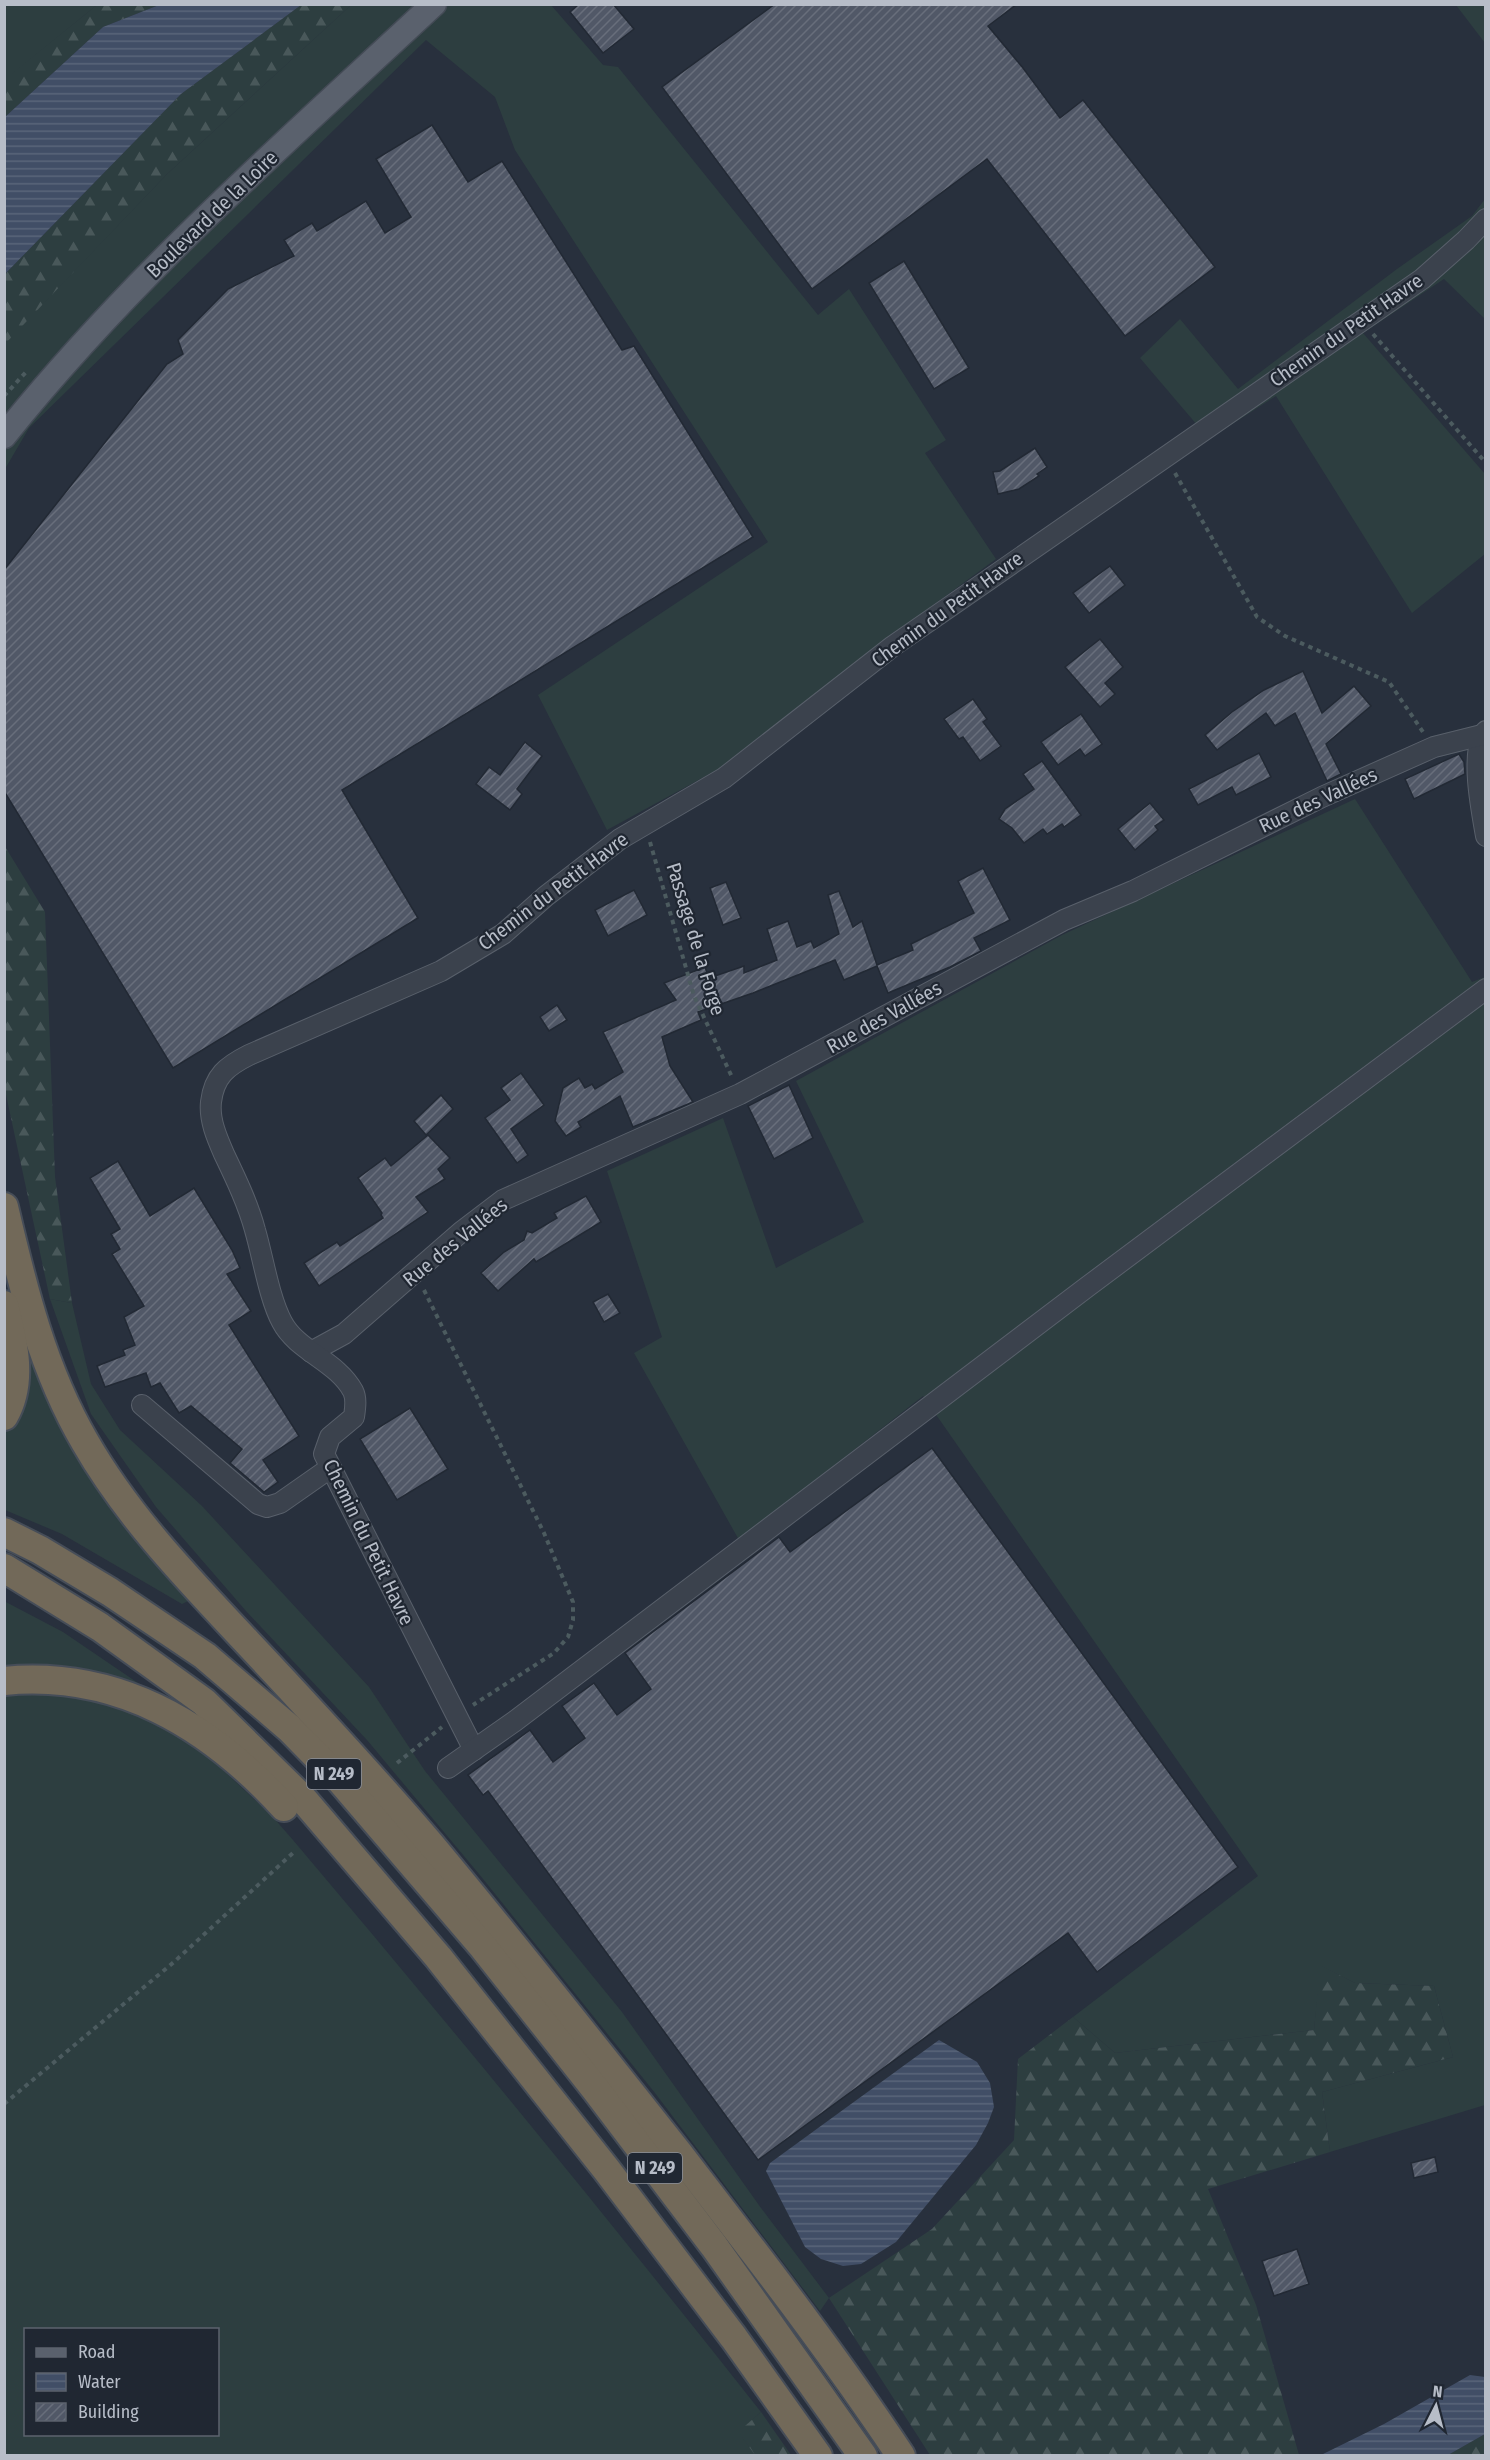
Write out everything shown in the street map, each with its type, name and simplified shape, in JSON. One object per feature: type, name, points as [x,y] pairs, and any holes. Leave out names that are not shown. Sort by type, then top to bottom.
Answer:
[{"type":"highway","points":[[4,1208],[31,1313],[47,1363],[84,1440],[120,1496],[166,1553],[420,1833],[563,2006],[747,2242],[901,2456]]},
{"type":"highway","points":[[4,1305],[14,1345],[16,1367],[14,1387],[4,1416]]},
{"type":"highway","name":"N 249","points":[[4,1532],[40,1550],[110,1592],[205,1656],[289,1728],[341,1781],[483,1947],[596,2090],[714,2246],[863,2456]]},
{"type":"highway","name":"N 249","points":[[4,1569],[100,1627],[204,1702],[303,1799],[438,1957],[606,2169],[734,2338],[818,2456]]},
{"type":"highway","points":[[4,1681],[60,1680],[129,1695],[159,1708],[221,1748],[269,1791],[321,1847],[354,1860]]},
{"type":"main road","name":"Boulevard de la Loire","points":[[4,436],[96,329],[186,237],[434,4]]},
{"type":"street","name":"Chemin du Petit Havre","points":[[474,1750],[324,1454],[330,1437],[354,1417],[356,1406],[354,1391],[342,1377],[291,1336],[281,1320],[254,1226],[216,1136],[211,1111],[219,1077],[229,1066],[249,1055],[441,971],[503,934],[546,896],[620,838],[724,778],[893,646],[1422,279],[1466,240],[1485,219]]},
{"type":"street","name":"Rue des Vallées","points":[[311,1352],[344,1334],[417,1273],[461,1232],[503,1200],[740,1094],[1064,921],[1133,891],[1322,797],[1434,747],[1484,733]]},
{"type":"street","points":[[1484,733],[1478,745],[1478,761],[1485,836]]},
{"type":"street","points":[[448,1768],[515,1721],[1485,989]]},
{"type":"street","points":[[142,1405],[258,1504],[267,1507],[280,1503],[330,1468]]},
{"type":"path","points":[[1360,320],[1485,463]]},
{"type":"path","points":[[1166,457],[1257,617],[1285,636],[1389,682],[1434,747]]},
{"type":"path","name":"Passage de la Forge","points":[[645,824],[694,996],[740,1094]]},
{"type":"path","points":[[397,1763],[456,1716],[554,1653],[568,1637],[573,1620],[573,1602],[544,1533],[474,1395],[417,1273]]},
{"type":"path","points":[[4,2104],[174,1962],[294,1852]]},
{"type":"green space","points":[[5,4],[97,4],[97,5],[5,80]]},
{"type":"green space","points":[[97,5],[159,5],[103,27],[5,117],[4,80]]},
{"type":"green space","points":[[301,5],[351,5],[167,174],[5,344],[5,274],[181,94]]},
{"type":"green space","points":[[351,5],[551,5],[603,65],[618,67],[818,315],[849,289],[946,440],[925,453],[996,559],[860,659],[717,770],[607,830],[538,695],[768,542],[515,150],[495,97],[426,40],[29,428],[5,469],[4,344],[167,174]]},
{"type":"green space","points":[[1456,5],[1485,5],[1485,43]]},
{"type":"green space","points":[[1485,199],[1485,319],[1444,279],[1363,333],[1485,474],[1485,554],[1412,613],[1276,396],[1209,439],[1140,358],[1180,319],[1238,389],[1397,269],[1472,216]]},
{"type":"green space","points":[[1355,799],[1472,982],[1485,977],[1485,2105],[1330,2152],[1322,2092],[1453,2057],[1434,1986],[1355,1983],[1321,1966],[1314,2030],[1115,2053],[1073,2017],[1258,1876],[923,1396],[739,1540],[634,1353],[662,1337],[607,1171],[723,1118],[776,1268],[864,1222],[796,1081],[1062,935]]},
{"type":"green space","points":[[4,845],[45,912],[55,1177],[72,1303],[50,1299],[5,1090]]},
{"type":"green space","points":[[50,1299],[72,1303],[91,1384],[120,1430],[202,1506],[369,1687],[425,1771],[622,2012],[761,2208],[829,2298],[820,2311],[655,2093],[479,1874],[367,1740],[246,1611],[156,1507],[91,1414]]},
{"type":"green space","points":[[4,1335],[32,1364],[70,1443],[104,1498],[190,1600],[182,1604],[62,1534],[5,1510]]},
{"type":"green space","points":[[4,1601],[63,1632],[138,1683],[134,1714],[169,1731],[205,1753],[272,1816],[412,1981],[646,2267],[761,2412],[739,2432],[755,2455],[5,2455]]},
{"type":"green space","points":[[1320,1965],[1355,1983],[1434,1986],[1453,2057],[1322,2092],[1330,2152],[1208,2189],[1256,2305],[1299,2455],[930,2455],[829,2298],[932,2229],[1014,2140],[1018,2059],[1073,2017],[1115,2053],[1314,2030]]},
{"type":"green space","points":[[761,2412],[791,2455],[755,2455],[738,2432]]},
{"type":"green space","points":[[1485,2434],[1485,2455],[1448,2455]]},
{"type":"water","points":[[159,5],[301,5],[181,94],[5,274],[5,117],[103,27]]},
{"type":"water","points":[[939,2040],[977,2062],[990,2083],[994,2107],[988,2123],[976,2145],[896,2242],[861,2264],[843,2266],[821,2259],[805,2247],[766,2171],[770,2163]]},
{"type":"water","points":[[1470,2375],[1485,2377],[1485,2434],[1448,2455],[1321,2455],[1384,2424]]},
{"type":"building","points":[[579,4],[613,4],[634,29],[603,53],[570,12]]},
{"type":"building","points":[[775,4],[1017,4],[988,26],[1060,118],[1083,100],[1215,267],[1125,336],[987,159],[812,289],[662,87]]},
{"type":"building","points":[[432,125],[468,182],[502,161],[622,350],[634,346],[753,537],[342,790],[418,918],[173,1068],[4,791],[4,570],[167,364],[183,354],[178,340],[228,289],[294,256],[284,240],[312,223],[317,231],[366,201],[385,233],[411,217],[376,159]]},
{"type":"building","points":[[904,261],[969,368],[934,389],[869,283]]},
{"type":"building","points":[[1035,448],[1047,467],[1037,474],[1039,476],[1019,489],[998,494],[993,472],[1000,471]]},
{"type":"building","points":[[1110,566],[1125,585],[1089,613],[1073,593]]},
{"type":"building","points":[[1100,639],[1123,667],[1105,683],[1115,694],[1100,707],[1065,667]]},
{"type":"building","points":[[1303,671],[1322,713],[1354,686],[1371,706],[1326,744],[1341,774],[1327,781],[1295,713],[1275,726],[1266,713],[1217,750],[1205,735],[1232,712],[1264,690]]},
{"type":"building","points":[[973,699],[987,719],[983,722],[1001,746],[980,761],[963,737],[959,739],[944,719]]},
{"type":"building","points":[[1081,714],[1102,744],[1085,756],[1080,749],[1058,765],[1041,742]]},
{"type":"building","points":[[525,742],[542,756],[517,789],[522,794],[510,810],[476,784],[489,767],[500,775]]},
{"type":"building","points":[[1259,753],[1271,777],[1236,795],[1232,787],[1198,805],[1189,789]]},
{"type":"building","points":[[1459,754],[1464,762],[1465,774],[1414,799],[1405,779]]},
{"type":"building","points":[[1042,761],[1081,815],[1064,827],[1062,824],[1047,834],[1043,829],[1024,843],[1012,828],[999,819],[1005,809],[1034,789],[1023,774]]},
{"type":"building","points":[[1150,803],[1164,820],[1155,826],[1158,830],[1135,850],[1118,829]]},
{"type":"building","points":[[983,868],[1010,920],[974,938],[981,951],[950,967],[888,993],[877,966],[844,980],[835,960],[698,1012],[701,1020],[662,1037],[670,1066],[693,1102],[633,1127],[620,1096],[578,1122],[581,1127],[566,1136],[555,1121],[563,1088],[579,1078],[585,1088],[592,1084],[595,1089],[623,1072],[603,1032],[676,1000],[664,983],[705,967],[709,978],[744,966],[744,973],[777,960],[767,929],[788,921],[797,947],[811,941],[814,948],[839,934],[828,895],[839,891],[853,927],[862,921],[877,965],[913,950],[911,944],[974,913],[958,881]]},
{"type":"building","points":[[726,882],[741,918],[723,925],[710,888]]},
{"type":"building","points":[[634,890],[647,915],[608,936],[595,910]]},
{"type":"building","points":[[557,1005],[567,1020],[549,1031],[540,1017]]},
{"type":"building","points":[[521,1073],[544,1105],[511,1129],[528,1155],[517,1163],[485,1118],[510,1100],[501,1088]]},
{"type":"building","points":[[789,1085],[813,1138],[774,1159],[748,1106]]},
{"type":"building","points":[[441,1095],[453,1109],[426,1135],[414,1121]]},
{"type":"building","points":[[428,1135],[450,1158],[438,1169],[445,1179],[416,1197],[428,1212],[319,1286],[304,1263],[337,1242],[340,1246],[383,1218],[382,1213],[358,1178],[385,1158],[391,1166]]},
{"type":"building","points":[[118,1161],[150,1216],[194,1188],[232,1250],[240,1268],[227,1274],[251,1311],[229,1325],[299,1436],[263,1460],[278,1482],[264,1492],[230,1463],[242,1449],[191,1406],[179,1413],[160,1383],[151,1387],[146,1373],[105,1387],[97,1366],[125,1355],[123,1350],[135,1345],[124,1317],[144,1306],[112,1254],[120,1249],[111,1234],[120,1229],[90,1178]]},
{"type":"building","points":[[586,1196],[601,1222],[536,1262],[534,1259],[498,1291],[481,1273],[504,1252],[524,1240],[527,1231],[532,1233],[557,1218],[554,1213]]},
{"type":"building","points":[[608,1294],[620,1313],[604,1322],[593,1302]]},
{"type":"building","points":[[410,1408],[448,1469],[397,1500],[360,1439]]},
{"type":"building","points":[[932,1448],[1238,1867],[1097,1972],[1068,1933],[758,2160],[488,1791],[483,1795],[468,1775],[530,1730],[553,1762],[585,1738],[562,1706],[594,1683],[617,1715],[651,1689],[625,1653],[779,1537],[790,1552]]},
{"type":"building","points":[[1435,2157],[1438,2172],[1414,2178],[1411,2163]]},
{"type":"building","points":[[1297,2249],[1309,2284],[1274,2296],[1262,2261]]}]
